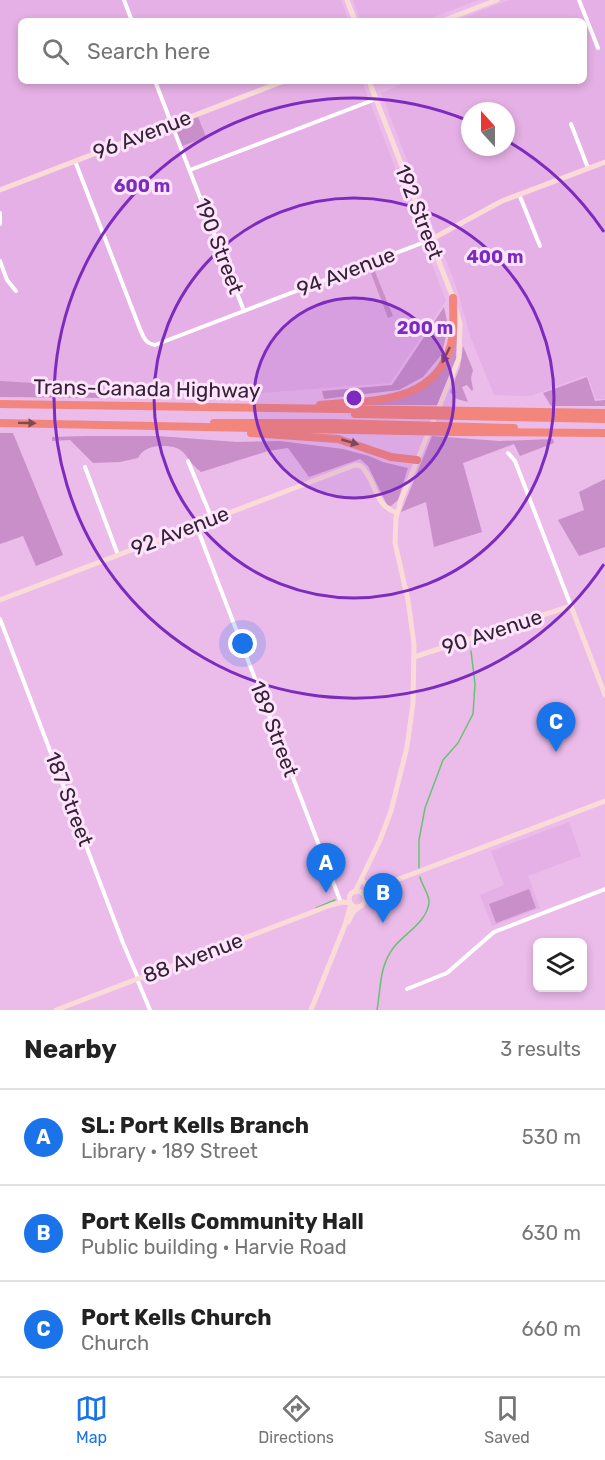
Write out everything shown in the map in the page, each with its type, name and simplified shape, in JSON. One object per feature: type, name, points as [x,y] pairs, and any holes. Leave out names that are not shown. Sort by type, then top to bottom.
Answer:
[{"type":"highway","points":[[275,408],[394,398],[414,391],[430,380],[443,364],[451,345],[454,327],[453,298]]},
{"type":"highway","name":"Trans-Canada Highway","points":[[0,404],[605,413]]},
{"type":"highway","name":"Trans-Canada Highway","points":[[294,409],[398,416],[605,419]]},
{"type":"highway","name":"Trans-Canada Highway","points":[[0,423],[332,423],[605,433]]},
{"type":"highway","name":"Trans-Canada Highway","points":[[103,424],[208,428],[593,432]]},
{"type":"highway","points":[[208,428],[230,432],[338,439],[391,457],[417,460]]},
{"type":"main road","points":[[347,0],[354,18]]},
{"type":"main road","points":[[450,18],[497,0]]},
{"type":"main road","name":"96 Avenue","points":[[0,190],[276,84]]},
{"type":"main road","name":"192 Street","points":[[366,869],[391,810],[403,769],[413,704],[414,657],[411,621],[395,538],[397,513],[456,367],[460,347],[460,324],[453,298],[370,84]]},
{"type":"main road","name":"94 Avenue","points":[[430,240],[494,205],[605,162]]},
{"type":"main road","name":"92 Avenue","points":[[0,600],[351,466],[361,466],[366,471],[384,506],[397,513]]},
{"type":"main road","points":[[571,606],[605,695]]},
{"type":"main road","name":"90 Avenue","points":[[414,657],[571,606]]},
{"type":"main road","points":[[353,894],[377,888],[605,801]]},
{"type":"main road","points":[[365,901],[362,893],[366,869]]},
{"type":"main road","points":[[345,926],[353,894],[366,869]]},
{"type":"main road","points":[[363,881],[367,886],[377,888]]},
{"type":"main road","points":[[310,1010],[345,926],[354,911],[377,888]]},
{"type":"main road","name":"88 Avenue","points":[[332,905],[353,894]]},
{"type":"main road","name":"88 Avenue","points":[[56,1010],[332,905],[343,902],[351,903]]},
{"type":"main road","points":[[351,903],[360,907]]},
{"type":"main road","points":[[332,905],[344,909],[347,917]]},
{"type":"street","points":[[124,0],[131,18]]},
{"type":"street","points":[[579,0],[586,18]]},
{"type":"street","points":[[587,20],[598,48]]},
{"type":"street","name":"190 Street","points":[[156,84],[244,311]]},
{"type":"street","points":[[190,170],[376,99]]},
{"type":"street","points":[[570,124],[588,168]]},
{"type":"street","name":"94 Avenue","points":[[75,161],[144,340],[149,344],[155,345],[430,240]]},
{"type":"street","points":[[519,194],[540,246]]},
{"type":"street","points":[[0,213],[0,224]]},
{"type":"street","points":[[0,261],[7,280],[16,291]]},
{"type":"street","points":[[508,453],[514,461],[571,606]]},
{"type":"street","points":[[188,461],[212,519]]},
{"type":"street","points":[[85,467],[117,555]]},
{"type":"street","name":"189 Street","points":[[196,525],[340,900]]},
{"type":"street","name":"187 Street","points":[[0,619],[150,1010]]},
{"type":"street","points":[[407,989],[447,973],[494,932],[605,890]]},
{"type":"shaded area","points":[[0,0],[341,0],[348,18],[18,18],[18,84],[363,84],[446,301],[390,383],[262,393],[0,392]]},
{"type":"shaded area","points":[[353,0],[478,0],[432,18],[359,18]]},
{"type":"shaded area","points":[[509,0],[605,0],[605,399],[596,399],[587,375],[531,396],[494,395],[471,338],[456,286],[381,93],[403,84],[587,84],[587,18],[462,18]]},
{"type":"shaded area","points":[[198,117],[206,137],[182,146],[176,133],[179,125]]},
{"type":"shaded area","points":[[373,267],[393,316],[388,318],[369,268]]},
{"type":"shaded area","points":[[444,307],[448,326],[442,354],[423,377],[399,390],[324,399],[322,391],[392,385]]},
{"type":"shaded area","points":[[457,330],[456,361],[438,405],[359,405],[381,402],[434,378]]},
{"type":"shaded area","points":[[463,346],[473,370],[472,391],[467,385],[462,387],[468,402],[457,399],[450,392],[460,367]]},
{"type":"shaded area","points":[[587,377],[595,401],[605,400],[605,406],[551,406],[543,393]]},
{"type":"shaded area","points":[[0,381],[98,387],[108,398],[0,397]]},
{"type":"shaded area","points":[[0,433],[13,433],[63,555],[36,566],[23,536],[0,544]]},
{"type":"shaded area","points":[[158,436],[237,442],[280,441],[343,449],[408,468],[398,500],[391,506],[387,505],[368,466],[360,459],[309,477],[288,448],[268,451],[201,472],[184,453],[175,447],[155,446],[144,451],[138,458],[120,462],[93,463],[70,440],[52,441],[52,437]]},
{"type":"shaded area","points":[[432,436],[499,441],[553,439],[554,443],[520,456],[514,444],[463,463],[482,532],[434,547],[426,502],[401,512]]},
{"type":"shaded area","points":[[605,479],[605,547],[579,556],[558,520],[584,510],[579,492]]},
{"type":"shaded area","points":[[569,822],[581,856],[528,876],[540,908],[492,926],[480,895],[504,885],[491,851]]},
{"type":"shaded area","points":[[529,889],[536,908],[496,923],[489,904]]},
{"type":"waterway","points":[[419,868],[419,840],[425,808],[443,760],[458,743],[473,714],[475,684],[471,651]]},
{"type":"waterway","points":[[377,1010],[381,977],[389,954],[420,922],[427,910],[429,900],[420,877]]},
{"type":"waterway","points":[[316,908],[335,900]]},
{"type":"place","name":"Port Kells Church","points":[[556,752]]},
{"type":"place","name":"SL: Port Kells Branch","points":[[326,893]]},
{"type":"place","name":"Port Kells Community Hall","points":[[383,923]]}]
